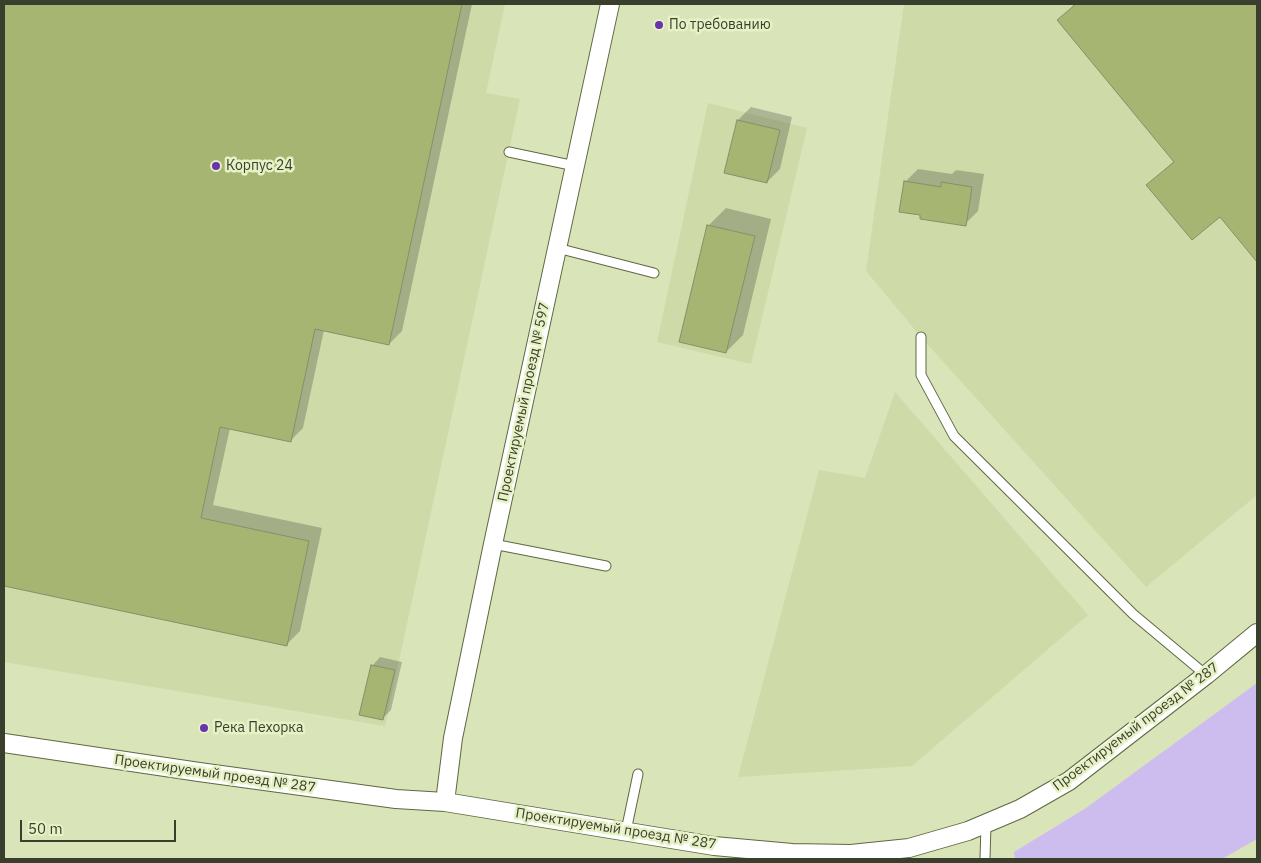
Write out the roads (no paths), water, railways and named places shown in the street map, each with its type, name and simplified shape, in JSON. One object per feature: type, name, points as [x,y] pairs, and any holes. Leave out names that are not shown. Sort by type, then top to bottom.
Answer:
[{"type":"street","name":"Проектируемый проезд № 597","points":[[445,802],[453,738],[493,544],[610,4]]},
{"type":"street","name":"Проектируемый проезд № 287","points":[[4,743],[396,799],[445,802],[714,846],[792,853],[851,854],[909,848],[968,832],[1020,809],[1068,781],[1206,675],[1257,633]]},
{"type":"lane","points":[[509,152],[575,166]]},
{"type":"lane","points":[[557,248],[654,273]]},
{"type":"lane","points":[[921,337],[921,375],[954,436],[1133,614],[1206,675]]},
{"type":"lane","points":[[493,544],[606,566]]},
{"type":"lane","points":[[626,832],[638,774]]},
{"type":"lane","points":[[985,859],[986,824]]},
{"type":"place","name":"По требованию","points":[[659,25]]},
{"type":"place","name":"Корпус 24","points":[[216,166]]},
{"type":"place","name":"Река Пехорка","points":[[204,728]]}]
